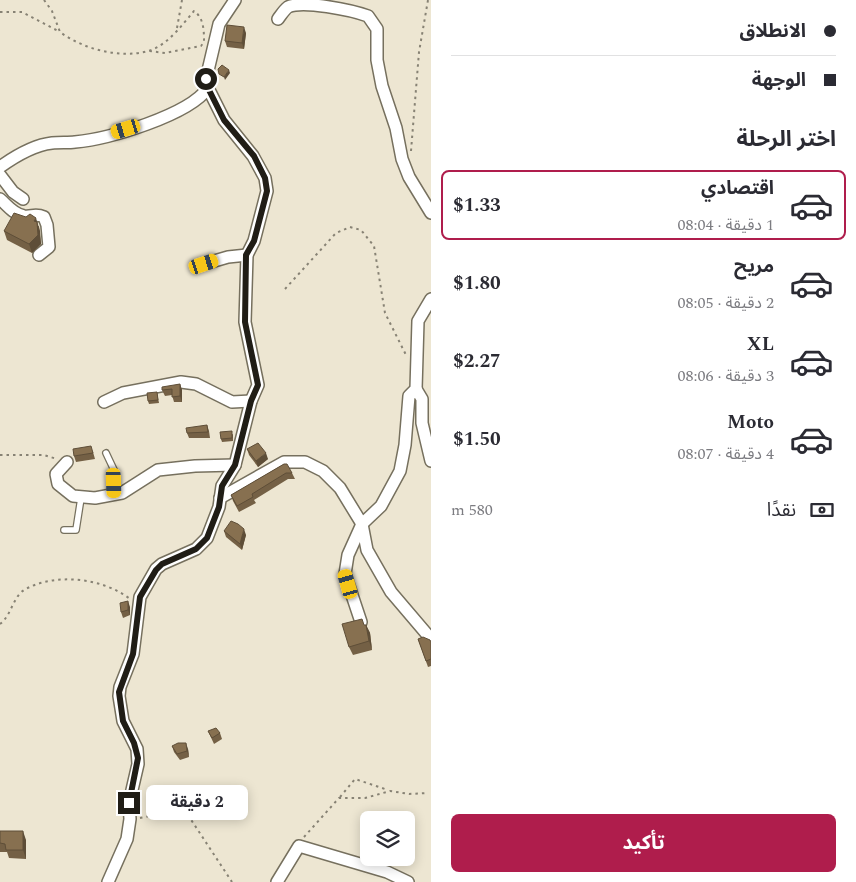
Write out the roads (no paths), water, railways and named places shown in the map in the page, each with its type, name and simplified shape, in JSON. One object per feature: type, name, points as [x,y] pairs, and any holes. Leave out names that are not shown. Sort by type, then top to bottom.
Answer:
[{"type":"street","points":[[108,882],[127,839],[130,819],[128,807],[138,758],[134,743],[123,721],[119,696],[120,687],[133,654],[138,605],[143,589],[162,564],[196,549],[207,538],[222,486],[235,465],[251,401],[258,385],[245,322],[246,255],[254,241],[263,211],[267,191],[265,178],[254,156],[224,120],[208,88],[206,79],[219,24],[235,0]]},
{"type":"street","points":[[278,19],[289,6],[300,2],[316,2],[368,16],[377,29],[377,60],[382,86],[396,128],[402,159],[413,186],[431,213]]},
{"type":"street","points":[[0,167],[17,156],[44,145],[77,142],[176,113],[190,106],[208,88]]},
{"type":"street","points":[[0,175],[13,192],[24,199]]},
{"type":"street","points":[[0,199],[14,212],[25,216],[36,214],[44,217],[47,225],[48,248],[39,255]]},
{"type":"street","points":[[204,264],[228,256],[246,255]]},
{"type":"street","points":[[431,299],[418,321],[416,388],[422,399],[422,423],[431,461]]},
{"type":"street","points":[[104,402],[123,393],[180,382],[196,384],[232,402],[251,401]]},
{"type":"street","points":[[361,622],[345,574],[348,555],[362,524],[381,506],[400,471],[405,445],[409,396],[416,388]]},
{"type":"street","points":[[67,462],[56,474],[58,484],[73,496],[81,498],[114,495],[138,484],[158,470],[196,466],[235,465]]},
{"type":"street","points":[[220,498],[284,462],[305,462],[323,471],[340,488],[362,524],[367,550],[390,592],[431,639]]},
{"type":"street","points":[[277,882],[299,846],[387,872],[408,882]]},
{"type":"lane","points":[[106,453],[114,470],[114,495]]},
{"type":"lane","points":[[64,530],[76,530],[81,498]]}]
